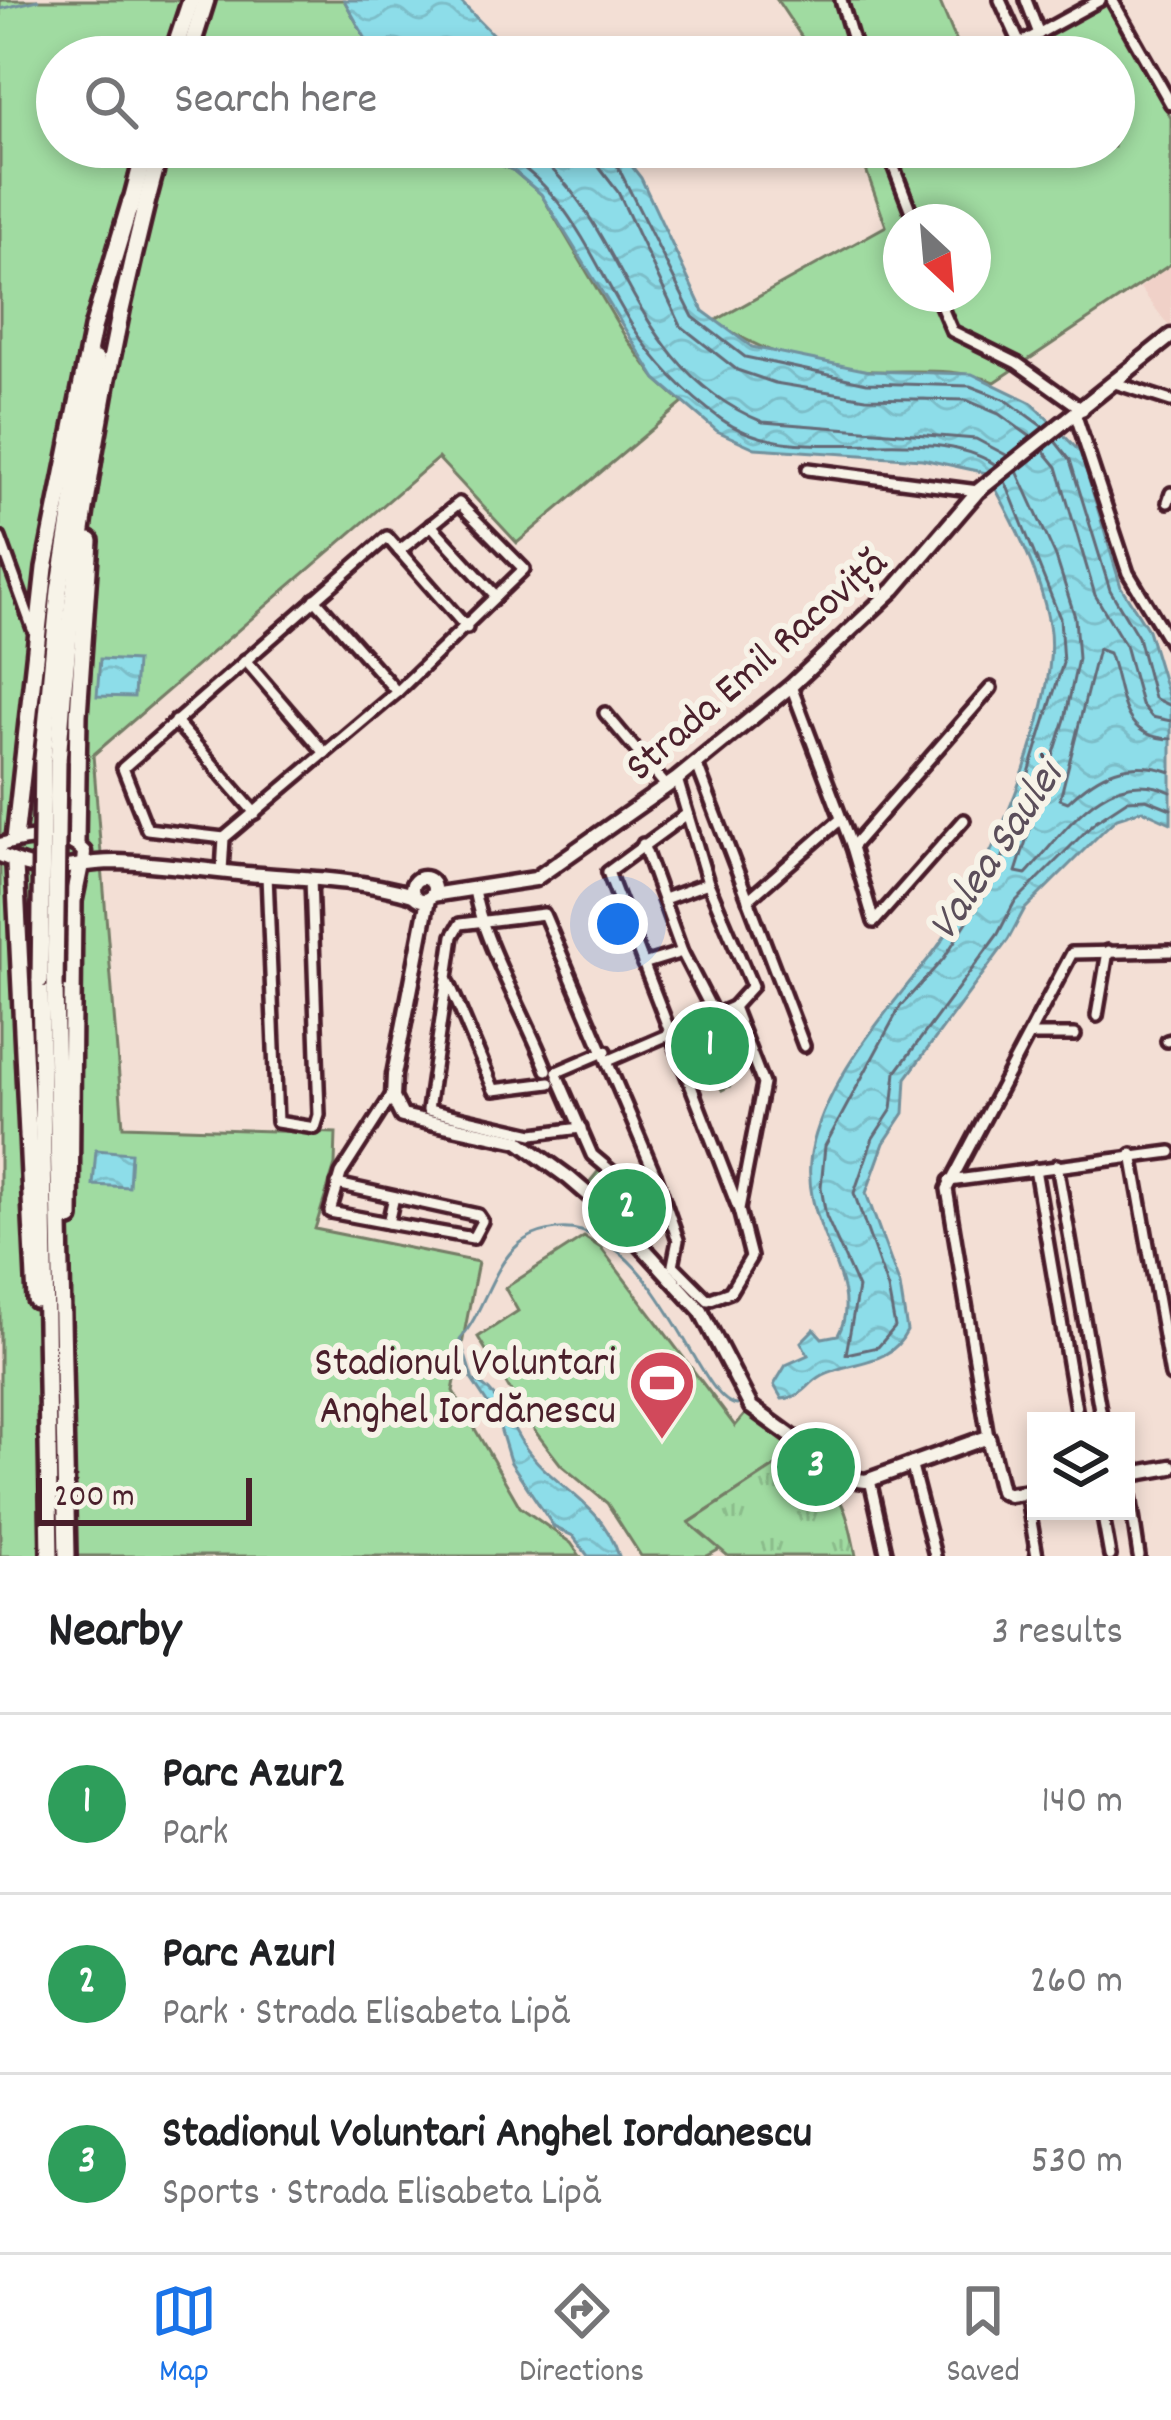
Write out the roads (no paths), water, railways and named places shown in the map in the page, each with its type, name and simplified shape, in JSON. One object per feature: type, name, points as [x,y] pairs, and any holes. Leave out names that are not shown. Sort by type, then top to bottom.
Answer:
[{"type":"highway","points":[[179,36],[190,0]]},
{"type":"highway","points":[[195,36],[206,0]]},
{"type":"highway","points":[[50,1556],[47,984],[51,760],[79,454],[140,168]]},
{"type":"highway","points":[[51,760],[115,340],[156,168]]},
{"type":"highway","points":[[9,842],[35,635],[88,347],[107,268],[131,201]]},
{"type":"highway","points":[[62,1323],[73,1155],[73,901],[81,856],[83,613],[115,340]]},
{"type":"highway","points":[[8,860],[48,1436]]},
{"type":"highway","points":[[47,984],[67,1556]]},
{"type":"street","points":[[841,0],[852,36]]},
{"type":"street","points":[[1000,0],[1016,36]]},
{"type":"street","points":[[1026,0],[1039,34]]},
{"type":"street","points":[[1035,36],[1100,0]]},
{"type":"street","points":[[1112,0],[1132,36]]},
{"type":"street","points":[[1135,41],[1171,104]]},
{"type":"street","points":[[894,168],[908,204]]},
{"type":"street","points":[[944,312],[952,331],[1017,363],[1075,417],[1128,573],[1171,644]]},
{"type":"street","name":"Strada Emil Racoviță","points":[[81,856],[422,892],[535,879],[672,783],[791,686],[894,589],[984,486],[1171,336]]},
{"type":"street","points":[[1115,383],[1171,401]]},
{"type":"street","points":[[808,469],[984,486]]},
{"type":"street","points":[[221,872],[224,841],[397,692],[524,569],[459,503],[399,551]]},
{"type":"street","points":[[430,524],[495,595]]},
{"type":"street","points":[[224,841],[147,829],[123,768],[387,537],[467,628]]},
{"type":"street","points":[[0,538],[35,635]]},
{"type":"street","points":[[315,599],[397,692]]},
{"type":"street","points":[[245,660],[326,753]]},
{"type":"street","points":[[791,686],[852,847],[875,923],[964,820]]},
{"type":"street","points":[[852,847],[991,688]]},
{"type":"street","points":[[447,978],[494,1090],[553,1076],[669,1034],[733,1007],[752,986],[672,783],[605,713]]},
{"type":"street","points":[[175,721],[255,813]]},
{"type":"street","points":[[697,764],[804,1046]]},
{"type":"street","points":[[581,1128],[533,1134],[428,1110],[456,929],[479,920],[544,914],[655,1174],[678,1240],[673,1265],[708,1300],[730,1292],[749,1264],[739,1210],[608,872],[687,814]]},
{"type":"street","points":[[748,900],[841,819]]},
{"type":"street","points":[[9,842],[81,856],[8,860],[9,842]]},
{"type":"street","points":[[643,844],[682,952],[714,1014]]},
{"type":"street","points":[[267,875],[277,1121],[315,1128],[319,1115],[311,878]]},
{"type":"street","points":[[664,898],[708,883]]},
{"type":"street","points":[[474,889],[479,920],[592,1155],[617,1179],[655,1174]]},
{"type":"street","points":[[412,981],[435,908],[455,891]]},
{"type":"street","points":[[338,1184],[478,1215],[482,1221],[473,1238],[330,1212],[338,1184],[392,1093],[422,892]]},
{"type":"street","points":[[1097,1016],[1108,951]]},
{"type":"street","points":[[1027,1492],[1001,1491],[949,1225],[949,1181],[1072,953],[1171,951]]},
{"type":"street","points":[[643,964],[682,952]]},
{"type":"street","points":[[733,1007],[764,1094],[754,1118],[739,1210]]},
{"type":"street","points":[[1030,1035],[1076,1036]]},
{"type":"street","points":[[392,1093],[397,1109],[408,1119],[518,1142],[569,1178],[619,1221],[701,1310],[736,1383],[760,1416],[844,1475],[870,1480],[988,1437]]},
{"type":"street","points":[[949,1181],[1171,1152]]},
{"type":"street","points":[[1132,1154],[1171,1376]]},
{"type":"street","points":[[1057,1165],[1100,1412]]},
{"type":"street","points":[[1034,1169],[1076,1412]]},
{"type":"street","points":[[388,1223],[394,1196]]},
{"type":"street","points":[[910,1463],[935,1556]]},
{"type":"street","points":[[1135,1474],[1170,1472]]},
{"type":"street","points":[[870,1480],[887,1556]]},
{"type":"street","points":[[1034,1520],[1037,1556]]},
{"type":"street","points":[[1104,1520],[1110,1556]]},
{"type":"street","points":[[1133,1520],[1139,1556]]},
{"type":"water","points":[[344,0],[459,0],[494,36],[364,36]]},
{"type":"water","points":[[507,168],[633,168],[703,311],[752,347],[869,371],[972,374],[1032,403],[1081,453],[1121,587],[1148,630],[1171,706],[1171,823],[1142,810],[1117,818],[1104,830],[1024,910],[1008,940],[906,1078],[904,1113],[884,1143],[866,1193],[900,1286],[907,1331],[880,1357],[823,1375],[790,1398],[782,1399],[774,1385],[786,1365],[808,1355],[801,1342],[814,1329],[822,1338],[838,1335],[845,1314],[838,1271],[813,1199],[813,1144],[847,1067],[953,924],[995,842],[1032,747],[1044,700],[1050,659],[1045,604],[1024,546],[987,473],[922,459],[755,448],[717,431],[656,379],[541,194]]},
{"type":"water","points":[[100,659],[136,661],[134,697],[97,696]]},
{"type":"water","points":[[96,1150],[131,1153],[129,1187],[93,1185]]},
{"type":"water","points":[[472,1380],[495,1398],[535,1459],[600,1521],[619,1556],[588,1556],[573,1536],[554,1527],[510,1461],[497,1418]]},
{"type":"waterway","points":[[0,9],[38,0]]},
{"type":"waterway","name":"Valea Saulei","points":[[473,1381],[460,1339],[501,1265],[533,1235],[574,1230],[611,1245],[636,1268],[709,1380],[737,1405]]},
{"type":"place","name":"Parc Azur2","points":[[710,1046]]},
{"type":"place","name":"Parc Azur1","points":[[627,1208]]},
{"type":"place","name":"Stadionul Voluntari Anghel Iordănescu","points":[[662,1442]]},
{"type":"place","name":"Stadionul Voluntari Anghel Iordanescu","points":[[816,1467]]}]
